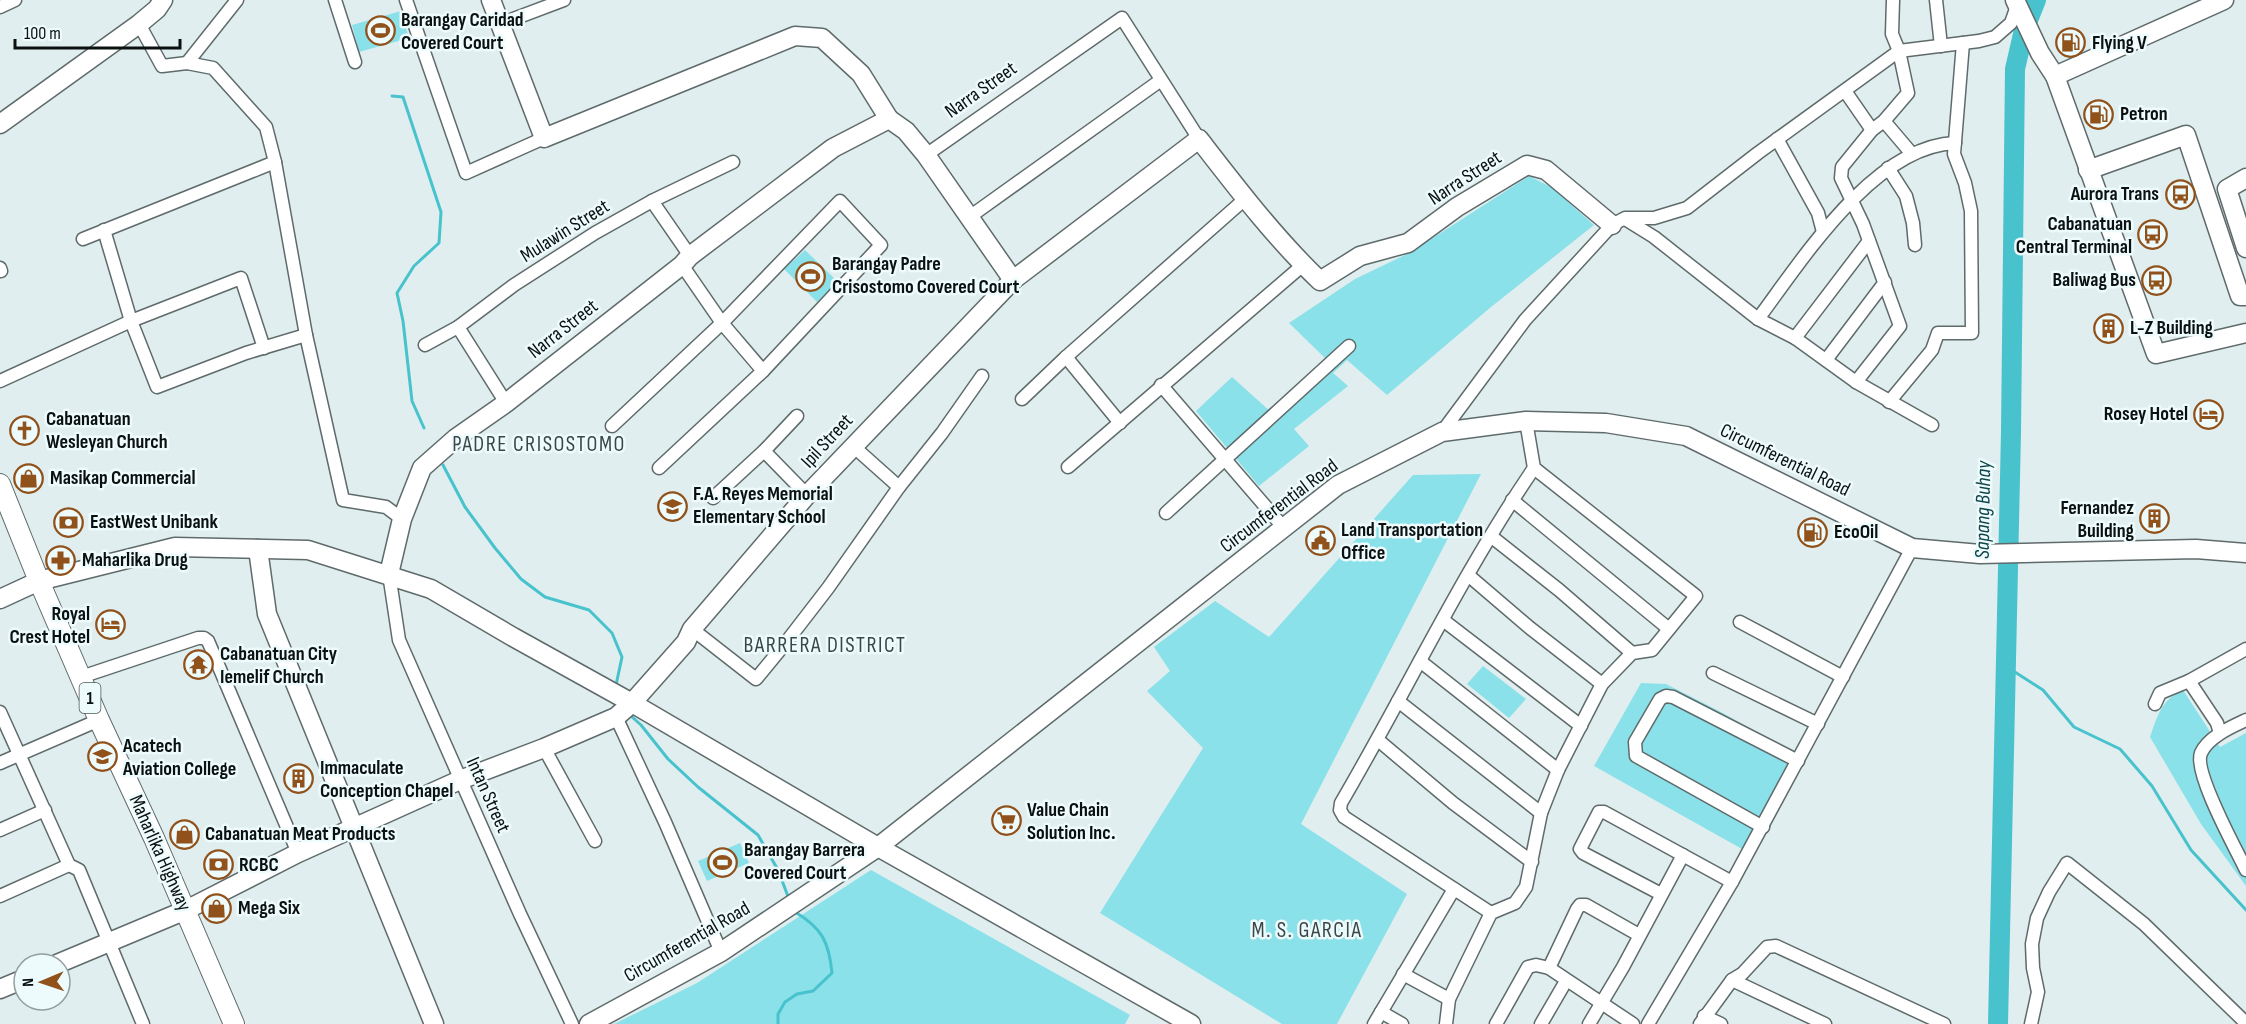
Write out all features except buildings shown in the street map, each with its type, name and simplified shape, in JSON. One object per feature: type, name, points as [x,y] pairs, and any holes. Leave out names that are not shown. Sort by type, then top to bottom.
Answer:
[{"type":"main road","name":"Maharlika Highway","points":[[0,484],[99,720],[186,910],[234,1024]]},
{"type":"street","points":[[0,7],[15,0]]},
{"type":"street","points":[[0,124],[139,24],[157,9],[163,0]]},
{"type":"street","points":[[187,63],[237,0]]},
{"type":"street","points":[[335,0],[355,62]]},
{"type":"street","points":[[406,0],[466,173],[544,138],[795,36],[822,38],[861,74],[889,119],[906,131],[926,155],[1013,280]]},
{"type":"street","points":[[491,0],[544,138]]},
{"type":"street","points":[[500,24],[564,0]]},
{"type":"street","points":[[1856,382],[1900,326],[1863,224],[1841,178],[1842,167],[1872,130],[1884,121],[1908,93],[1899,51],[1892,34],[1893,0]]},
{"type":"street","points":[[1936,0],[1941,46]]},
{"type":"street","points":[[2055,76],[2224,0]]},
{"type":"street","points":[[2018,7],[2040,53],[2055,76],[2156,354],[2246,333]]},
{"type":"street","points":[[1442,432],[1525,320],[1618,222],[1654,218],[1687,208],[1777,139],[1899,51],[1962,43],[1995,36],[2011,23],[2018,7]]},
{"type":"street","name":"Narra Street","points":[[926,155],[1122,18],[1199,139],[1245,199],[1320,281],[1360,256],[1408,243],[1457,207],[1527,165],[1546,170],[1618,222]]},
{"type":"street","points":[[139,24],[162,66],[187,63],[213,68],[266,127],[275,162],[306,335],[342,500],[386,507],[402,519]]},
{"type":"street","points":[[1889,402],[1932,350],[1938,333],[1972,333],[1971,211],[1965,183],[1954,154],[1962,43]]},
{"type":"street","points":[[968,218],[1161,80]]},
{"type":"street","points":[[1845,91],[1872,130]]},
{"type":"street","name":"Narra Street","points":[[389,574],[402,519],[422,468],[456,438],[506,403],[686,260],[833,148],[889,119]]},
{"type":"street","points":[[1884,121],[1912,154]]},
{"type":"street","points":[[2088,170],[2186,135],[2240,296],[2246,296]]},
{"type":"street","name":"Ipil Street","points":[[72,957],[186,910],[298,853],[460,780],[616,717],[632,703],[686,642],[692,629],[807,495],[1013,280],[1199,139]]},
{"type":"street","points":[[1777,139],[1818,213],[1823,232]]},
{"type":"street","points":[[1758,319],[1823,232],[1888,168],[1912,154],[1933,146],[1955,143]]},
{"type":"street","points":[[83,239],[275,162]]},
{"type":"street","name":"Mulawin Street","points":[[425,345],[458,327],[514,285],[595,234],[652,201],[733,162]]},
{"type":"street","points":[[1888,168],[1906,196],[1915,245]]},
{"type":"street","points":[[2246,178],[2227,189],[2246,248]]},
{"type":"street","points":[[1022,399],[1066,357],[1245,199]]},
{"type":"street","points":[[652,201],[722,323],[763,371]]},
{"type":"street","points":[[612,426],[722,323],[840,201],[881,245],[763,371],[659,468]]},
{"type":"street","points":[[1618,222],[1654,237],[1758,319],[1795,338],[1856,382],[1932,425]]},
{"type":"street","points":[[104,230],[131,321],[157,387],[306,335]]},
{"type":"street","points":[[1795,338],[1869,241]]},
{"type":"street","points":[[1068,467],[1303,265]]},
{"type":"street","points":[[0,381],[131,321],[241,278],[264,348]]},
{"type":"street","points":[[1826,360],[1885,282]]},
{"type":"street","points":[[458,327],[506,403]]},
{"type":"street","points":[[1166,513],[1349,346]]},
{"type":"street","points":[[1066,357],[1120,423]]},
{"type":"street","points":[[692,629],[756,679],[809,612],[982,376]]},
{"type":"street","points":[[1161,385],[1284,528]]},
{"type":"street","points":[[712,498],[764,451],[796,416]]},
{"type":"street","points":[[1446,1024],[1449,999],[1491,913],[1515,903],[1526,888],[1541,813],[1558,770],[1602,684],[1632,653],[1652,650],[1696,596],[1534,468],[1526,421]]},
{"type":"street","name":"Circumferential Road","points":[[589,1024],[721,952],[878,847],[1338,485],[1442,432],[1526,421],[1606,423],[1686,436],[1912,548],[1980,554],[2196,549],[2246,553]]},
{"type":"street","points":[[853,446],[899,487]]},
{"type":"street","points":[[764,451],[807,495]]},
{"type":"street","points":[[1491,913],[1344,817],[1340,810],[1341,803],[1468,575],[1512,500],[1534,468]]},
{"type":"street","points":[[1512,500],[1669,629]]},
{"type":"street","points":[[1492,537],[1559,590],[1632,653]]},
{"type":"street","points":[[0,599],[39,581],[175,547],[308,550],[389,574],[431,589],[878,847],[1191,1024]]},
{"type":"street","points":[[1648,1024],[1732,882],[1912,548]]},
{"type":"street","points":[[258,549],[267,614],[434,1024]]},
{"type":"street","name":"Intan Street","points":[[389,574],[399,640],[520,914],[572,1024]]},
{"type":"street","points":[[1468,575],[1530,628],[1602,684]]},
{"type":"street","points":[[1443,620],[1581,726]]},
{"type":"street","points":[[1740,622],[1843,677]]},
{"type":"street","points":[[81,677],[198,638],[208,641],[298,853]]},
{"type":"street","points":[[2155,704],[2160,693],[2189,681],[2246,649]]},
{"type":"street","points":[[1420,662],[1558,770]]},
{"type":"street","points":[[1713,673],[1818,724]]},
{"type":"street","points":[[2189,681],[2217,723],[2220,733]]},
{"type":"street","points":[[1762,827],[1636,756],[1635,742],[1660,699],[1666,696],[1798,760]]},
{"type":"street","points":[[1398,701],[1541,813]]},
{"type":"street","points":[[0,712],[69,865],[80,870],[143,1024]]},
{"type":"street","points":[[616,717],[665,822],[721,952]]},
{"type":"street","points":[[0,763],[99,720]]},
{"type":"street","points":[[2246,720],[2220,733],[2200,755],[2200,765],[2208,790],[2246,870]]},
{"type":"street","points":[[1378,740],[1453,803],[1532,862]]},
{"type":"street","points":[[544,748],[595,841]]},
{"type":"street","points":[[0,830],[45,810]]},
{"type":"street","points":[[1661,894],[1583,853],[1580,849],[1599,812],[1604,812],[1732,882]]},
{"type":"street","points":[[1589,1024],[1623,967],[1683,855]]},
{"type":"street","points":[[2031,1024],[2038,992],[2033,968],[2032,944],[2037,918],[2049,892],[2067,863],[2144,924],[2246,1023]]},
{"type":"street","points":[[0,896],[69,865]]},
{"type":"street","points":[[1374,1024],[1454,889]]},
{"type":"street","points":[[1549,968],[1580,905],[1586,905],[1639,935]]},
{"type":"street","points":[[1721,1024],[1702,1020],[1732,980],[1742,974],[1767,947],[1776,946],[1944,1024]]},
{"type":"street","points":[[1496,1024],[1528,967],[1536,965],[1549,968],[1633,1024]]},
{"type":"street","points":[[1403,974],[1449,999]]},
{"type":"street","points":[[1732,980],[1825,1024]]},
{"type":"street","points":[[1541,1024],[1566,981]]},
{"type":"street","points":[[1381,1012],[1402,1024]]},
{"type":"shaded area","name":"Barangay Caridad Covered Court","points":[[401,11],[409,38],[359,52],[352,25]]},
{"type":"shaded area","points":[[1529,176],[1551,187],[1594,225],[1491,307],[1387,395],[1347,360],[1333,373],[1348,386],[1294,429],[1309,446],[1259,486],[1196,411],[1232,377],[1271,412],[1327,360],[1289,323],[1355,279],[1411,252]]},
{"type":"shaded area","name":"Barangay Padre Crisostomo Covered Court","points":[[805,250],[838,282],[817,302],[784,269]]},
{"type":"shaded area","points":[[1481,474],[1301,824],[1407,894],[1337,1024],[1282,1024],[1100,913],[1203,748],[1147,691],[1170,671],[1154,647],[1215,601],[1269,637],[1413,475]]},
{"type":"shaded area","points":[[1483,666],[1526,699],[1509,718],[1467,684]]},
{"type":"shaded area","points":[[1641,683],[1666,684],[1794,753],[1742,849],[1594,766]]},
{"type":"shaded area","points":[[2183,690],[2220,747],[2246,733],[2246,886],[2201,824],[2150,737],[2165,703]]},
{"type":"shaded area","name":"Barangay Barrera Covered Court","points":[[740,843],[749,863],[707,881],[698,861]]},
{"type":"shaded area","points":[[871,870],[1130,1015],[1125,1024],[614,1024],[697,983]]},
{"type":"waterway","name":"Sapang Buhay","points":[[1998,1024],[2011,432],[2015,69],[2024,30],[2036,0]]},
{"type":"waterway","points":[[392,96],[403,97],[441,212],[439,243],[414,266],[397,293],[403,321],[412,401],[424,428]]},
{"type":"waterway","points":[[443,465],[465,507],[521,579],[545,597],[589,610],[612,633],[622,657],[616,685]]},
{"type":"waterway","points":[[2007,667],[2043,690],[2074,727],[2120,749],[2152,786],[2191,850],[2246,910]]},
{"type":"waterway","points":[[631,716],[668,759],[698,787],[758,835],[778,870],[789,899]]},
{"type":"waterway","points":[[778,1024],[778,1014],[785,1002],[797,994],[813,991],[832,973],[829,953],[818,930],[795,912]]},
{"type":"place","name":"Barangay Caridad Covered Court","points":[[380,31]]},
{"type":"place","name":"Flying V","points":[[2071,43]]},
{"type":"place","name":"Petron","points":[[2099,114]]},
{"type":"place","name":"Aurora Trans","points":[[2180,194]]},
{"type":"place","name":"Cabanatuan Central Terminal","points":[[2153,235]]},
{"type":"place","name":"Barangay Padre Crisostomo Covered Court","points":[[811,276]]},
{"type":"place","name":"Baliwag Bus","points":[[2157,280]]},
{"type":"place","name":"L-Z Building","points":[[2109,328]]},
{"type":"place","name":"Rosey Hotel","points":[[2209,414]]},
{"type":"place","name":"Cabanatuan Wesleyan Church","points":[[25,431]]},
{"type":"place","name":"Masikap Commercial","points":[[29,478]]},
{"type":"place","name":"F.A. Reyes Memorial Elementary School","points":[[672,506]]},
{"type":"place","name":"Fernandez Building","points":[[2155,519]]},
{"type":"place","name":"EastWest Unibank","points":[[69,522]]},
{"type":"place","name":"EcoOil","points":[[1813,532]]},
{"type":"place","name":"Land Transportation Office","points":[[1320,541]]},
{"type":"place","name":"Maharlika Drug","points":[[61,560]]},
{"type":"place","name":"Royal Crest Hotel","points":[[111,625]]},
{"type":"place","name":"Cabanatuan City Iemelif Church","points":[[199,665]]},
{"type":"place","name":"Acatech Aviation College","points":[[102,757]]},
{"type":"place","name":"Immaculate Conception Chapel","points":[[299,779]]},
{"type":"place","name":"Value Chain Solution Inc.","points":[[1006,821]]},
{"type":"place","name":"Cabanatuan Meat Products","points":[[184,834]]},
{"type":"place","name":"Barangay Barrera Covered Court","points":[[723,862]]},
{"type":"place","name":"RCBC","points":[[218,865]]},
{"type":"place","name":"Mega Six","points":[[217,908]]},
{"type":"district","name":"PADRE CRISOSTOMO","points":[[539,444]]},
{"type":"district","name":"BARRERA DISTRICT","points":[[825,645]]},
{"type":"district","name":"M. S. GARCIA","points":[[1307,930]]}]
